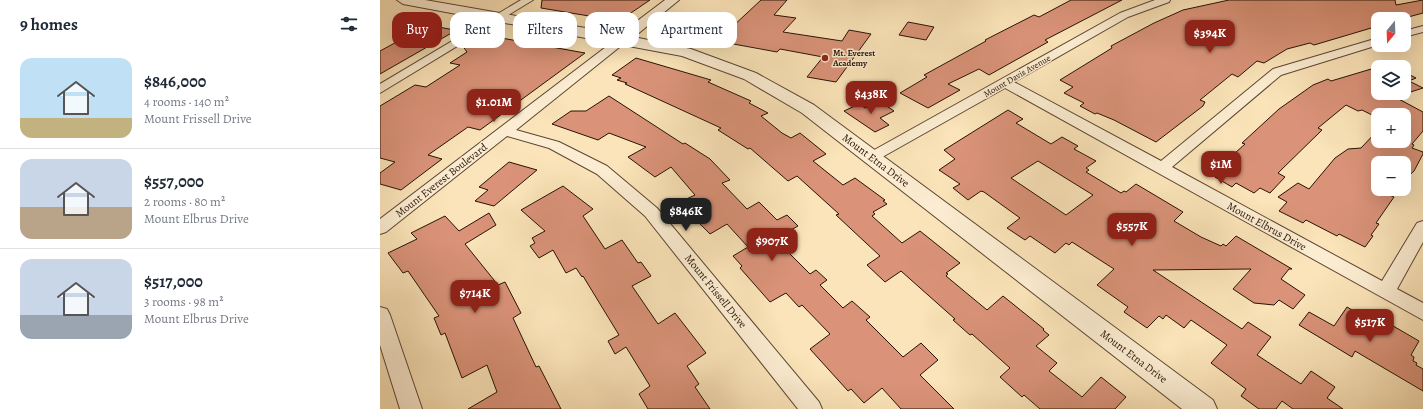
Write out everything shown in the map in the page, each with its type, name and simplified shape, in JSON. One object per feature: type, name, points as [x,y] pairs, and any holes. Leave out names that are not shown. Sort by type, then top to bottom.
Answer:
[{"type":"street","name":"Mount Etna Drive","points":[[403,0],[471,12]]},
{"type":"street","points":[[505,14],[528,0]]},
{"type":"street","name":"Mount Everest Boulevard","points":[[639,27],[673,0]]},
{"type":"street","name":"Mount Davis Avenue","points":[[872,157],[1006,83],[1124,15],[1165,0]]},
{"type":"street","name":"Mount Etna Drive","points":[[505,18],[585,32]]},
{"type":"street","points":[[1411,32],[1423,29]]},
{"type":"street","name":"Mount Etna Drive","points":[[639,42],[686,52],[750,76],[808,108],[1203,409]]},
{"type":"street","points":[[1162,168],[1277,72],[1371,43]]},
{"type":"street","points":[[380,89],[450,47]]},
{"type":"street","name":"Mount Everest Boulevard","points":[[380,228],[611,48]]},
{"type":"street","name":"Mount Elbrus Drive","points":[[1006,83],[1423,312]]},
{"type":"street","name":"Mount Frissell Drive","points":[[505,131],[554,145],[602,170],[651,212],[811,409]]},
{"type":"street","points":[[1386,291],[1423,227]]},
{"type":"street","points":[[380,315],[411,409]]},
{"type":"building","points":[[542,0],[650,0],[632,12],[585,12],[585,15],[577,14],[577,12],[565,12],[541,8]]},
{"type":"building","points":[[761,0],[787,0],[774,15],[796,18],[783,32],[842,41],[849,30],[871,34],[836,82],[807,77],[823,57],[780,49],[777,52],[737,45],[737,22]]},
{"type":"building","points":[[1071,0],[1122,0],[1045,40],[1048,42],[989,75],[979,69],[948,84],[960,90],[928,108],[900,93],[927,77],[924,75],[986,41],[985,40],[1034,15],[1039,17]]},
{"type":"building","points":[[1229,0],[1395,0],[1396,5],[1423,0],[1423,13],[1411,16],[1411,12],[1371,12],[1371,28],[1314,45],[1310,43],[1287,49],[1264,63],[1257,61],[1238,77],[1232,74],[1200,100],[1205,102],[1203,106],[1156,142],[1114,120],[1097,113],[1095,114],[1080,106],[1084,103],[1064,93],[1073,87],[1060,80],[1112,48],[1111,46],[1154,23],[1183,10]]},
{"type":"building","points":[[908,22],[934,27],[926,40],[899,35]]},
{"type":"building","points":[[442,28],[450,29],[450,34],[442,38]]},
{"type":"building","points":[[505,39],[513,40],[513,48],[557,48],[585,53],[480,130],[468,127],[428,155],[442,159],[401,190],[380,184],[380,173],[395,162],[380,158],[380,106],[415,85],[426,87],[460,65],[450,63],[467,52],[464,48],[505,48]]},
{"type":"building","points":[[392,44],[392,48],[425,48],[380,74],[380,51]]},
{"type":"building","points":[[636,58],[711,80],[708,82],[751,101],[749,103],[768,113],[761,116],[782,133],[791,138],[800,133],[826,154],[813,161],[843,185],[855,178],[885,200],[883,201],[887,204],[873,212],[875,214],[872,216],[902,243],[920,231],[960,263],[946,273],[948,274],[946,276],[987,310],[1003,296],[1044,329],[1043,330],[1049,335],[1036,346],[1057,363],[1049,371],[1082,397],[1101,377],[1126,397],[1115,409],[1040,409],[1024,395],[1022,397],[1000,377],[1010,368],[972,334],[970,335],[953,320],[955,319],[901,271],[885,282],[867,265],[880,256],[836,215],[839,214],[797,176],[788,181],[750,148],[748,149],[718,130],[721,128],[625,84],[627,83],[617,80],[621,78],[612,75]]},
{"type":"building","points":[[1371,69],[1371,100],[1401,100],[1423,112],[1423,131],[1412,144],[1414,145],[1412,148],[1423,152],[1423,154],[1411,174],[1411,156],[1371,156],[1371,196],[1394,197],[1376,223],[1379,224],[1365,247],[1339,234],[1337,236],[1306,220],[1303,223],[1279,211],[1287,202],[1278,197],[1298,183],[1309,189],[1335,158],[1348,149],[1361,148],[1371,137],[1371,148],[1411,148],[1411,108],[1371,108],[1371,114],[1362,110],[1358,111],[1346,105],[1318,128],[1322,130],[1278,173],[1285,177],[1270,193],[1260,188],[1254,193],[1236,183],[1232,187],[1215,177],[1228,166],[1224,163],[1245,144],[1242,143],[1279,109],[1313,85],[1328,79],[1331,81]]},
{"type":"building","points":[[1411,76],[1416,78],[1411,80]]},
{"type":"building","points":[[1411,82],[1423,88],[1411,92]]},
{"type":"building","points":[[609,96],[683,144],[685,143],[710,159],[730,180],[722,183],[747,209],[759,202],[777,220],[787,215],[798,226],[775,239],[810,274],[816,270],[827,280],[820,285],[843,308],[852,301],[870,317],[866,320],[903,357],[921,343],[938,360],[920,375],[954,409],[901,409],[882,388],[864,403],[851,389],[848,391],[810,349],[830,334],[802,305],[799,307],[786,293],[770,302],[740,268],[742,266],[733,256],[748,247],[727,224],[710,234],[691,215],[680,202],[695,195],[671,167],[655,177],[628,157],[646,147],[609,133],[598,140],[552,124],[571,111],[586,111]]},
{"type":"building","points":[[879,101],[894,111],[880,118],[889,125],[875,132],[844,111],[859,104],[865,108]]},
{"type":"building","points":[[1008,110],[1023,119],[1016,123],[1051,144],[1062,137],[1078,146],[1074,149],[1096,161],[1086,168],[1089,170],[1086,172],[1121,193],[1124,191],[1126,192],[1136,184],[1183,212],[1174,221],[1201,237],[1221,246],[1223,244],[1226,246],[1236,236],[1292,269],[1289,269],[1281,279],[1305,295],[1293,309],[1279,300],[1274,305],[1254,303],[1233,289],[1251,269],[1153,270],[1242,329],[1248,322],[1271,337],[1257,355],[1301,384],[1311,371],[1335,387],[1327,398],[1343,409],[1293,409],[1282,401],[1276,409],[1259,409],[1241,396],[1246,389],[1211,363],[1227,345],[1191,320],[1184,328],[1166,315],[1163,319],[1159,316],[1147,328],[1124,312],[1128,307],[1097,285],[1114,269],[1072,242],[1069,245],[1066,243],[1055,253],[1030,236],[1025,240],[1007,228],[1020,218],[984,192],[981,191],[968,200],[953,188],[960,184],[939,170],[955,159],[944,150]],"holes":[[[1038,161],[1093,195],[1066,215],[1011,178]]]},
{"type":"building","points":[[509,162],[537,170],[494,206],[475,201],[488,190],[479,187]]},
{"type":"building","points":[[563,186],[593,209],[583,216],[605,249],[622,240],[638,263],[641,262],[651,276],[632,286],[658,324],[675,313],[706,353],[687,366],[699,384],[695,387],[710,409],[648,409],[639,394],[650,386],[626,347],[615,354],[608,341],[619,335],[583,276],[582,277],[576,268],[566,273],[553,250],[539,258],[530,246],[535,243],[532,238],[545,231],[521,210]]},
{"type":"building","points":[[489,213],[496,225],[465,244],[498,285],[505,282],[521,313],[513,318],[536,367],[539,366],[561,409],[468,409],[497,392],[487,365],[462,378],[445,333],[441,335],[434,318],[439,316],[408,271],[403,273],[388,253],[417,239],[411,233],[445,216],[459,231]]},
{"type":"building","points":[[1347,307],[1384,329],[1388,323],[1419,341],[1411,355],[1414,357],[1413,361],[1417,363],[1416,365],[1423,369],[1423,391],[1355,351],[1352,357],[1299,325],[1309,312],[1334,326]]},
{"type":"place","name":"Mt. Everest Academy","points":[[825,58]]}]
